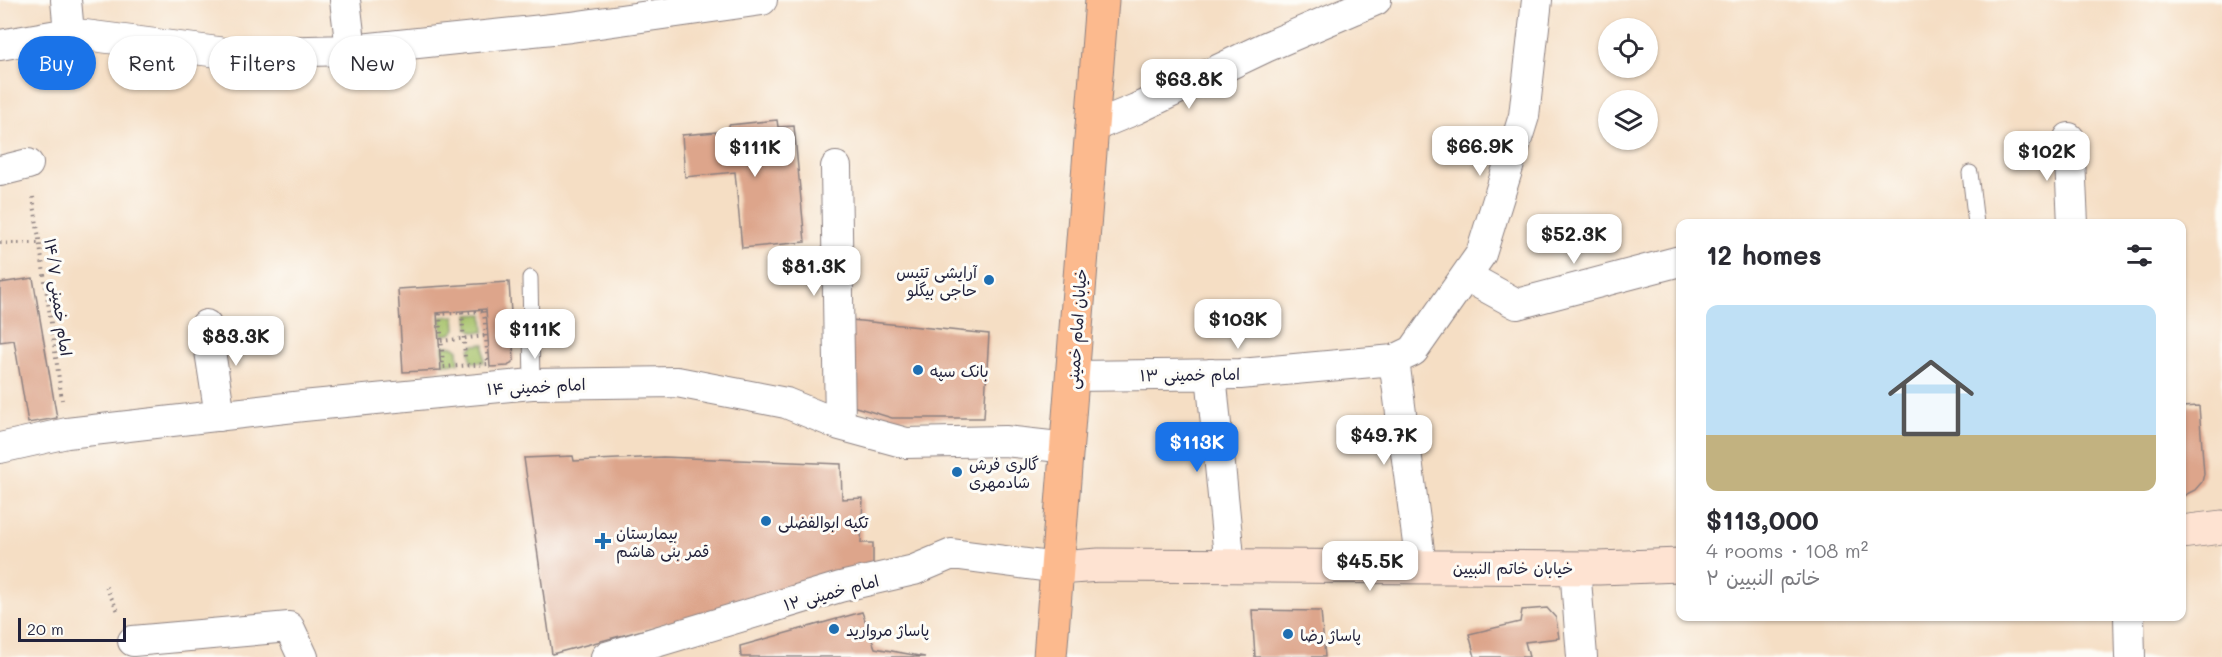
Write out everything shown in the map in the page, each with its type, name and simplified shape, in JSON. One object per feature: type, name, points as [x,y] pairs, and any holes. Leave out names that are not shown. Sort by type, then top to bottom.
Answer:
[{"type":"main road","name":"خیابان امام خمینی","points":[[1050,657],[1102,0]]},
{"type":"street","points":[[66,0],[69,33]]},
{"type":"street","points":[[345,0],[349,36]]},
{"type":"street","points":[[416,43],[571,27],[762,0]]},
{"type":"street","points":[[1092,127],[1136,109],[1266,47],[1376,0]]},
{"type":"street","points":[[1421,566],[1403,355],[1482,254],[1524,116],[1537,0]]},
{"type":"street","points":[[0,45],[69,33],[226,53],[329,51]]},
{"type":"street","points":[[2065,219],[2069,138]]},
{"type":"street","points":[[837,167],[840,425]]},
{"type":"street","points":[[1466,276],[1518,304],[1676,262]]},
{"type":"street","points":[[206,325],[220,417]]},
{"type":"street","name":"امام خمینی ۱۳","points":[[1072,376],[1239,374],[1403,355]]},
{"type":"street","points":[[1211,374],[1230,567]]},
{"type":"street","name":"امام خمینی ۱۴","points":[[0,448],[67,433],[303,406],[532,384],[677,382],[786,403],[840,425],[906,443],[1005,441],[1068,448]]},
{"type":"street","points":[[2186,531],[2222,527]]},
{"type":"street","name":"امام خمینی ۱۲","points":[[606,657],[840,587],[914,570],[952,554],[1058,568]]},
{"type":"street","name":"خیابان خاتم النبیین","points":[[1058,568],[1099,565],[1599,568],[1676,565]]},
{"type":"street","points":[[1575,567],[1582,657]]},
{"type":"street","points":[[2129,621],[2130,657]]},
{"type":"street","points":[[133,641],[289,627],[303,657]]},
{"type":"lane","points":[[1970,173],[1975,219]]},
{"type":"lane","points":[[530,278],[532,384]]},
{"type":"path","name":"امام خمینی ۱۴/۷","points":[[14,168],[39,243],[67,433]]},
{"type":"path","points":[[0,243],[39,243]]},
{"type":"path","points":[[484,311],[486,336],[488,364],[443,367],[440,314],[484,311]]},
{"type":"path","points":[[462,313],[465,367]]},
{"type":"path","points":[[441,341],[486,336]]},
{"type":"green space","points":[[483,314],[484,332],[474,332],[469,328],[468,315]]},
{"type":"green space","points":[[455,316],[456,329],[451,334],[442,335],[441,317]]},
{"type":"green space","points":[[484,344],[484,362],[471,362],[470,349],[474,345]]},
{"type":"green space","points":[[443,346],[453,346],[458,350],[459,363],[444,364]]},
{"type":"building","points":[[777,120],[778,127],[794,126],[805,242],[742,248],[735,172],[685,177],[682,135],[729,131],[729,125]]},
{"type":"building","points":[[33,278],[57,418],[28,423],[14,340],[0,342],[0,283]]},
{"type":"building","points":[[509,282],[514,360],[508,366],[490,367],[486,309],[437,313],[441,370],[403,372],[398,289]]},
{"type":"building","name":"بانک سپه","points":[[851,320],[989,334],[984,418],[892,418],[849,405]]},
{"type":"building","points":[[2199,406],[2204,474],[2202,482],[2195,490],[2186,494],[2186,407]]},
{"type":"building","points":[[573,456],[574,461],[663,457],[841,464],[842,499],[863,498],[861,543],[873,543],[873,569],[552,654],[524,458]]},
{"type":"building","points":[[1547,608],[1556,618],[1559,638],[1525,642],[1529,657],[1475,657],[1469,634],[1520,622],[1522,610]]},
{"type":"building","name":"پاساژ رضا","points":[[1252,610],[1321,611],[1325,657],[1255,657]]},
{"type":"building","name":"پاساژ مروارید","points":[[862,612],[875,648],[925,657],[741,657],[740,646]]},
{"type":"place","name":"آرایشی تتیس حاجی بیگلو","points":[[989,280]]},
{"type":"place","name":"بانک سپه","points":[[918,370]]},
{"type":"place","name":"گالری فرش شادمهری","points":[[957,472]]},
{"type":"place","name":"تکیه ابوالفضلی","points":[[766,521]]},
{"type":"place","name":"بیمارستان قمر بنی هاشم","points":[[603,541]]},
{"type":"place","name":"پاساژ مروارید","points":[[834,629]]},
{"type":"place","name":"پاساژ رضا","points":[[1288,634]]}]
